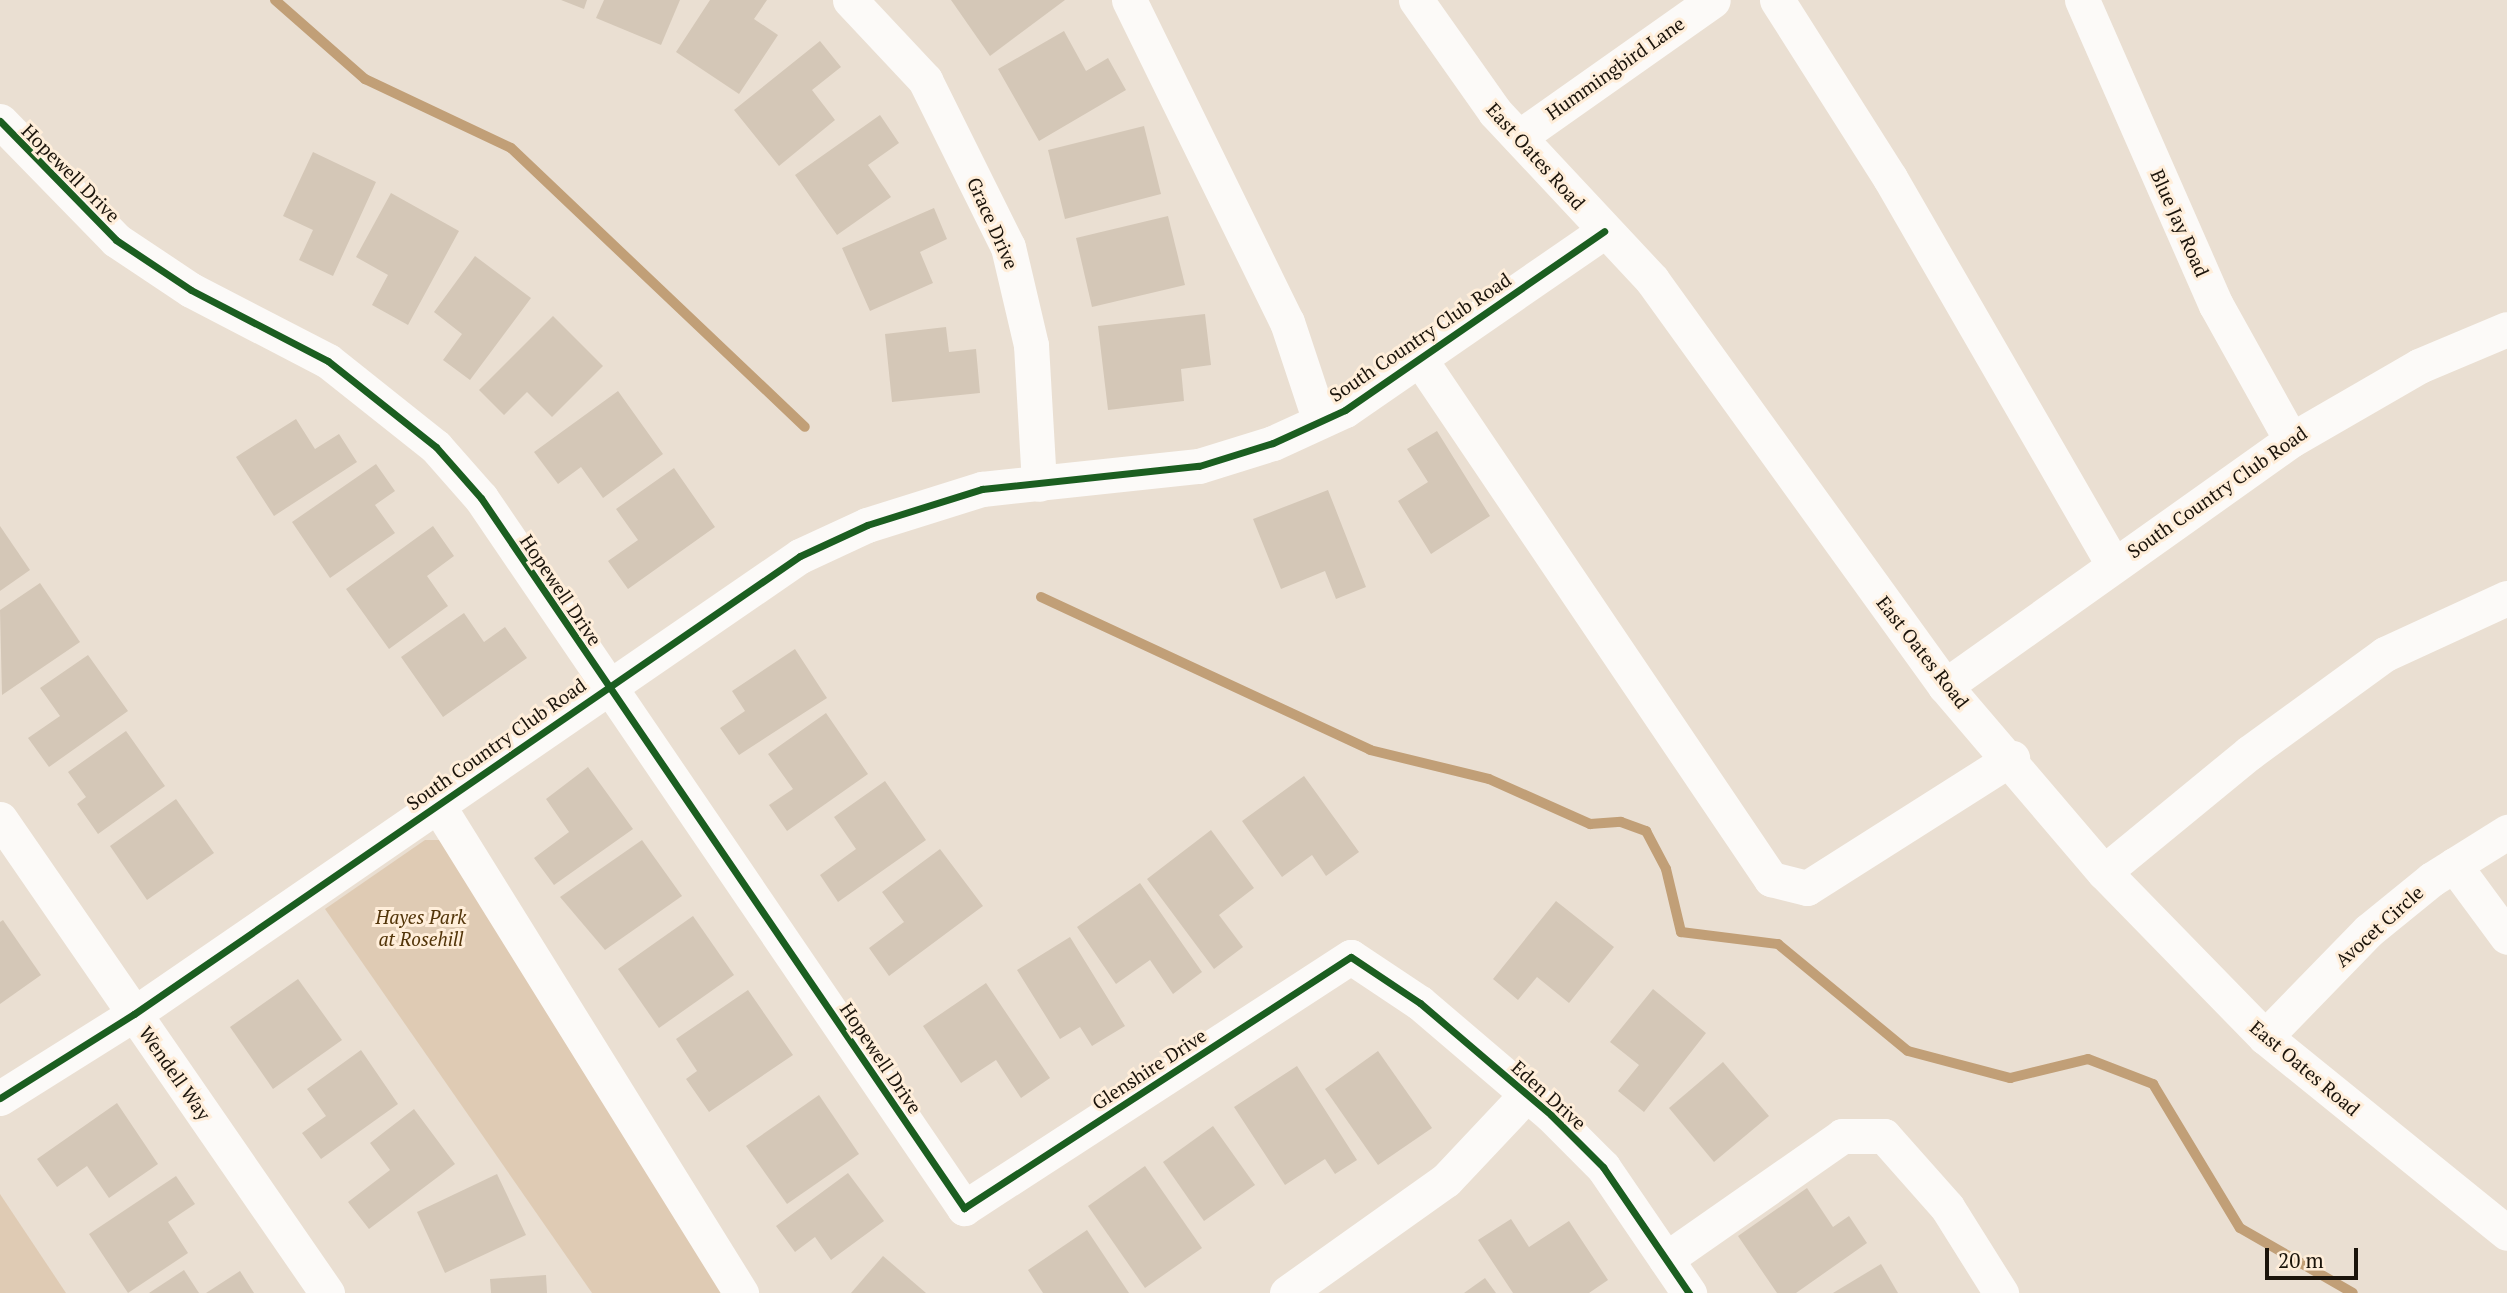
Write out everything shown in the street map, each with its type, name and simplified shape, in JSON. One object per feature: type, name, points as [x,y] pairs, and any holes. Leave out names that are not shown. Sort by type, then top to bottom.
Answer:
[{"type":"street","name":"Grace Drive","points":[[850,0],[925,80],[1008,247],[1031,345],[1039,484]]},
{"type":"street","points":[[1129,0],[1287,322],[1320,421]]},
{"type":"street","name":"East Oates Road","points":[[1416,0],[1519,137],[1652,281],[1945,686],[2012,758],[2104,872],[2265,1037],[2507,1233]]},
{"type":"street","name":"Hummingbird Lane","points":[[1519,137],[1713,0]]},
{"type":"street","points":[[1777,0],[1889,178],[2113,564]]},
{"type":"street","name":"Blue Jay Road","points":[[2082,0],[2216,305],[2291,439]]},
{"type":"street","name":"Hopewell Drive","points":[[0,121],[116,240],[191,290],[328,361],[436,447],[481,498],[964,1208]]},
{"type":"street","name":"South Country Club Road","points":[[0,1098],[134,1014],[607,686],[800,556],[917,508],[982,489],[1199,466],[1320,421],[1419,358],[1604,231]]},
{"type":"street","name":"South Country Club Road","points":[[1945,686],[2291,439],[2419,366],[2507,329]]},
{"type":"street","points":[[1419,358],[1771,879],[1807,888],[2012,758]]},
{"type":"street","points":[[2104,872],[2249,753],[2385,654],[2507,598]]},
{"type":"street","points":[[437,804],[741,1293]]},
{"type":"street","name":"Wendell Way","points":[[0,819],[327,1293]]},
{"type":"street","name":"Avocet Circle","points":[[2265,1037],[2368,930],[2454,865],[2507,832]]},
{"type":"street","points":[[2454,865],[2507,937]]},
{"type":"street","name":"Glenshire Drive","points":[[964,1208],[1352,957]]},
{"type":"street","name":"Eden Drive","points":[[1352,957],[1420,1003],[1527,1094],[1602,1167],[1689,1293]]},
{"type":"street","points":[[1287,1293],[1446,1180],[1527,1094]]},
{"type":"street","points":[[1666,1259],[1843,1136],[1884,1136],[1947,1207],[2001,1293]]},
{"type":"green space","name":"Hayes Park at Rosehill","points":[[425,840],[440,840],[729,1293],[592,1293],[325,909]]},
{"type":"green space","points":[[0,1194],[66,1293],[0,1293]]},
{"type":"building","points":[[561,0],[587,0],[584,9]]},
{"type":"building","points":[[604,0],[680,0],[661,45],[596,18]]},
{"type":"building","points":[[710,0],[767,0],[754,19],[778,35],[739,94],[676,52]]},
{"type":"building","points":[[951,0],[1065,0],[990,56]]},
{"type":"building","points":[[1064,31],[1086,71],[1108,58],[1126,90],[1039,141],[998,69]]},
{"type":"building","points":[[820,41],[841,67],[812,90],[835,120],[779,166],[734,110]]},
{"type":"building","points":[[880,115],[899,143],[868,165],[891,197],[837,235],[795,175]]},
{"type":"building","points":[[1144,126],[1161,194],[1065,219],[1048,150]]},
{"type":"building","points":[[313,152],[376,182],[333,276],[299,260],[313,230],[283,216]]},
{"type":"building","points":[[391,193],[459,231],[408,325],[372,305],[388,275],[356,257]]},
{"type":"building","points":[[934,208],[947,239],[920,252],[933,283],[870,311],[842,248]]},
{"type":"building","points":[[1168,216],[1185,285],[1092,307],[1076,238]]},
{"type":"building","points":[[475,256],[531,298],[470,380],[443,360],[462,334],[434,312]]},
{"type":"building","points":[[1205,314],[1211,365],[1181,369],[1184,401],[1108,410],[1098,326]]},
{"type":"building","points":[[553,316],[603,366],[552,417],[527,392],[504,415],[479,390]]},
{"type":"building","points":[[946,327],[949,352],[976,349],[980,393],[892,402],[885,334]]},
{"type":"building","points":[[618,391],[663,454],[603,498],[581,467],[558,484],[534,452]]},
{"type":"building","points":[[296,419],[315,449],[339,434],[357,462],[274,516],[236,457]]},
{"type":"building","points":[[1437,431],[1490,516],[1431,554],[1398,501],[1428,482],[1407,449]]},
{"type":"building","points":[[376,464],[395,491],[375,505],[395,533],[330,578],[292,522]]},
{"type":"building","points":[[674,468],[715,527],[628,589],[608,561],[638,540],[616,509]]},
{"type":"building","points":[[1328,490],[1366,587],[1336,599],[1325,571],[1281,589],[1253,519]]},
{"type":"building","points":[[0,526],[30,570],[0,591]]},
{"type":"building","points":[[433,526],[454,556],[427,576],[448,606],[389,649],[346,589]]},
{"type":"building","points":[[40,583],[80,642],[2,695],[0,610]]},
{"type":"building","points":[[464,613],[484,642],[505,627],[527,658],[443,717],[401,657]]},
{"type":"building","points":[[795,649],[827,698],[739,755],[720,728],[745,711],[732,691]]},
{"type":"building","points":[[88,655],[128,711],[49,767],[28,738],[60,716],[40,688]]},
{"type":"building","points":[[826,713],[868,774],[787,831],[769,805],[793,789],[768,754]]},
{"type":"building","points":[[126,731],[165,786],[98,834],[77,804],[86,797],[68,772]]},
{"type":"building","points":[[588,767],[633,829],[554,885],[534,858],[569,832],[546,799]]},
{"type":"building","points":[[1304,776],[1359,852],[1326,876],[1312,855],[1282,877],[1242,821]]},
{"type":"building","points":[[885,781],[926,840],[838,902],[820,875],[856,849],[834,817]]},
{"type":"building","points":[[176,799],[214,853],[147,900],[110,846]]},
{"type":"building","points":[[1211,830],[1254,888],[1219,915],[1243,947],[1214,969],[1147,879]]},
{"type":"building","points":[[642,840],[682,896],[605,950],[560,897]]},
{"type":"building","points":[[940,849],[983,906],[889,976],[869,948],[904,922],[882,892]]},
{"type":"building","points":[[1140,883],[1202,972],[1173,994],[1150,960],[1116,984],[1077,927]]},
{"type":"building","points":[[1556,901],[1614,947],[1569,1003],[1537,977],[1518,1000],[1493,979]]},
{"type":"building","points":[[693,916],[734,975],[659,1028],[618,969]]},
{"type":"building","points":[[3,920],[41,975],[0,1004],[0,922]]},
{"type":"building","points":[[1070,937],[1125,1026],[1092,1046],[1080,1027],[1060,1039],[1017,970]]},
{"type":"building","points":[[298,979],[342,1040],[273,1089],[230,1027]]},
{"type":"building","points":[[986,983],[1050,1078],[1021,1098],[996,1060],[961,1083],[923,1026]]},
{"type":"building","points":[[1653,989],[1706,1033],[1644,1112],[1618,1091],[1639,1065],[1610,1042]]},
{"type":"building","points":[[748,990],[793,1055],[709,1112],[686,1079],[697,1071],[676,1039]]},
{"type":"building","points":[[361,1050],[398,1104],[321,1159],[302,1133],[326,1116],[307,1089]]},
{"type":"building","points":[[1378,1051],[1432,1128],[1378,1165],[1325,1089]]},
{"type":"building","points":[[1723,1062],[1769,1116],[1714,1162],[1669,1108]]},
{"type":"building","points":[[1297,1066],[1357,1160],[1335,1174],[1325,1159],[1285,1185],[1234,1107]]},
{"type":"building","points":[[819,1095],[859,1154],[787,1204],[746,1146]]},
{"type":"building","points":[[117,1103],[158,1164],[109,1198],[87,1166],[57,1187],[37,1159]]},
{"type":"building","points":[[414,1109],[455,1164],[369,1229],[348,1202],[390,1170],[370,1143]]},
{"type":"building","points":[[1213,1126],[1255,1185],[1204,1221],[1163,1162]]},
{"type":"building","points":[[1145,1166],[1202,1248],[1145,1288],[1088,1206]]},
{"type":"building","points":[[848,1173],[884,1221],[831,1260],[815,1237],[795,1252],[776,1226]]},
{"type":"building","points":[[497,1174],[526,1235],[445,1273],[417,1212]]},
{"type":"building","points":[[176,1176],[195,1204],[168,1222],[188,1253],[128,1293],[89,1234]]},
{"type":"building","points":[[1807,1188],[1833,1227],[1849,1216],[1867,1243],[1796,1293],[1777,1293],[1738,1236]]},
{"type":"building","points":[[1511,1219],[1529,1247],[1569,1221],[1608,1280],[1589,1293],[1513,1293],[1478,1240]]},
{"type":"building","points":[[1087,1230],[1129,1293],[1043,1293],[1028,1270]]},
{"type":"building","points":[[883,1256],[926,1293],[851,1293]]},
{"type":"building","points":[[1881,1264],[1898,1293],[1833,1293]]},
{"type":"building","points":[[184,1270],[199,1293],[149,1293]]},
{"type":"building","points":[[240,1271],[254,1293],[206,1293]]},
{"type":"building","points":[[546,1275],[547,1293],[491,1293],[490,1279]]},
{"type":"building","points":[[1485,1278],[1496,1293],[1464,1293]]},
{"type":"waterway","points":[[275,0],[365,79],[511,148],[805,427]]},
{"type":"waterway","points":[[1041,597],[1370,750],[1489,779],[1590,824],[1621,822],[1646,831],[1666,869],[1681,932],[1778,944],[1908,1051],[2010,1078],[2088,1059],[2153,1084],[2240,1228],[2353,1293]]},
{"type":"cycle path","points":[[0,121],[116,240],[191,290],[328,361],[436,447],[481,498],[964,1208],[1351,957],[1420,1003],[1551,1115],[1603,1167],[1689,1293]]},
{"type":"cycle path","points":[[0,1098],[134,1014],[800,556],[867,525],[982,489],[1199,466],[1273,443],[1345,410],[1604,231]]}]
